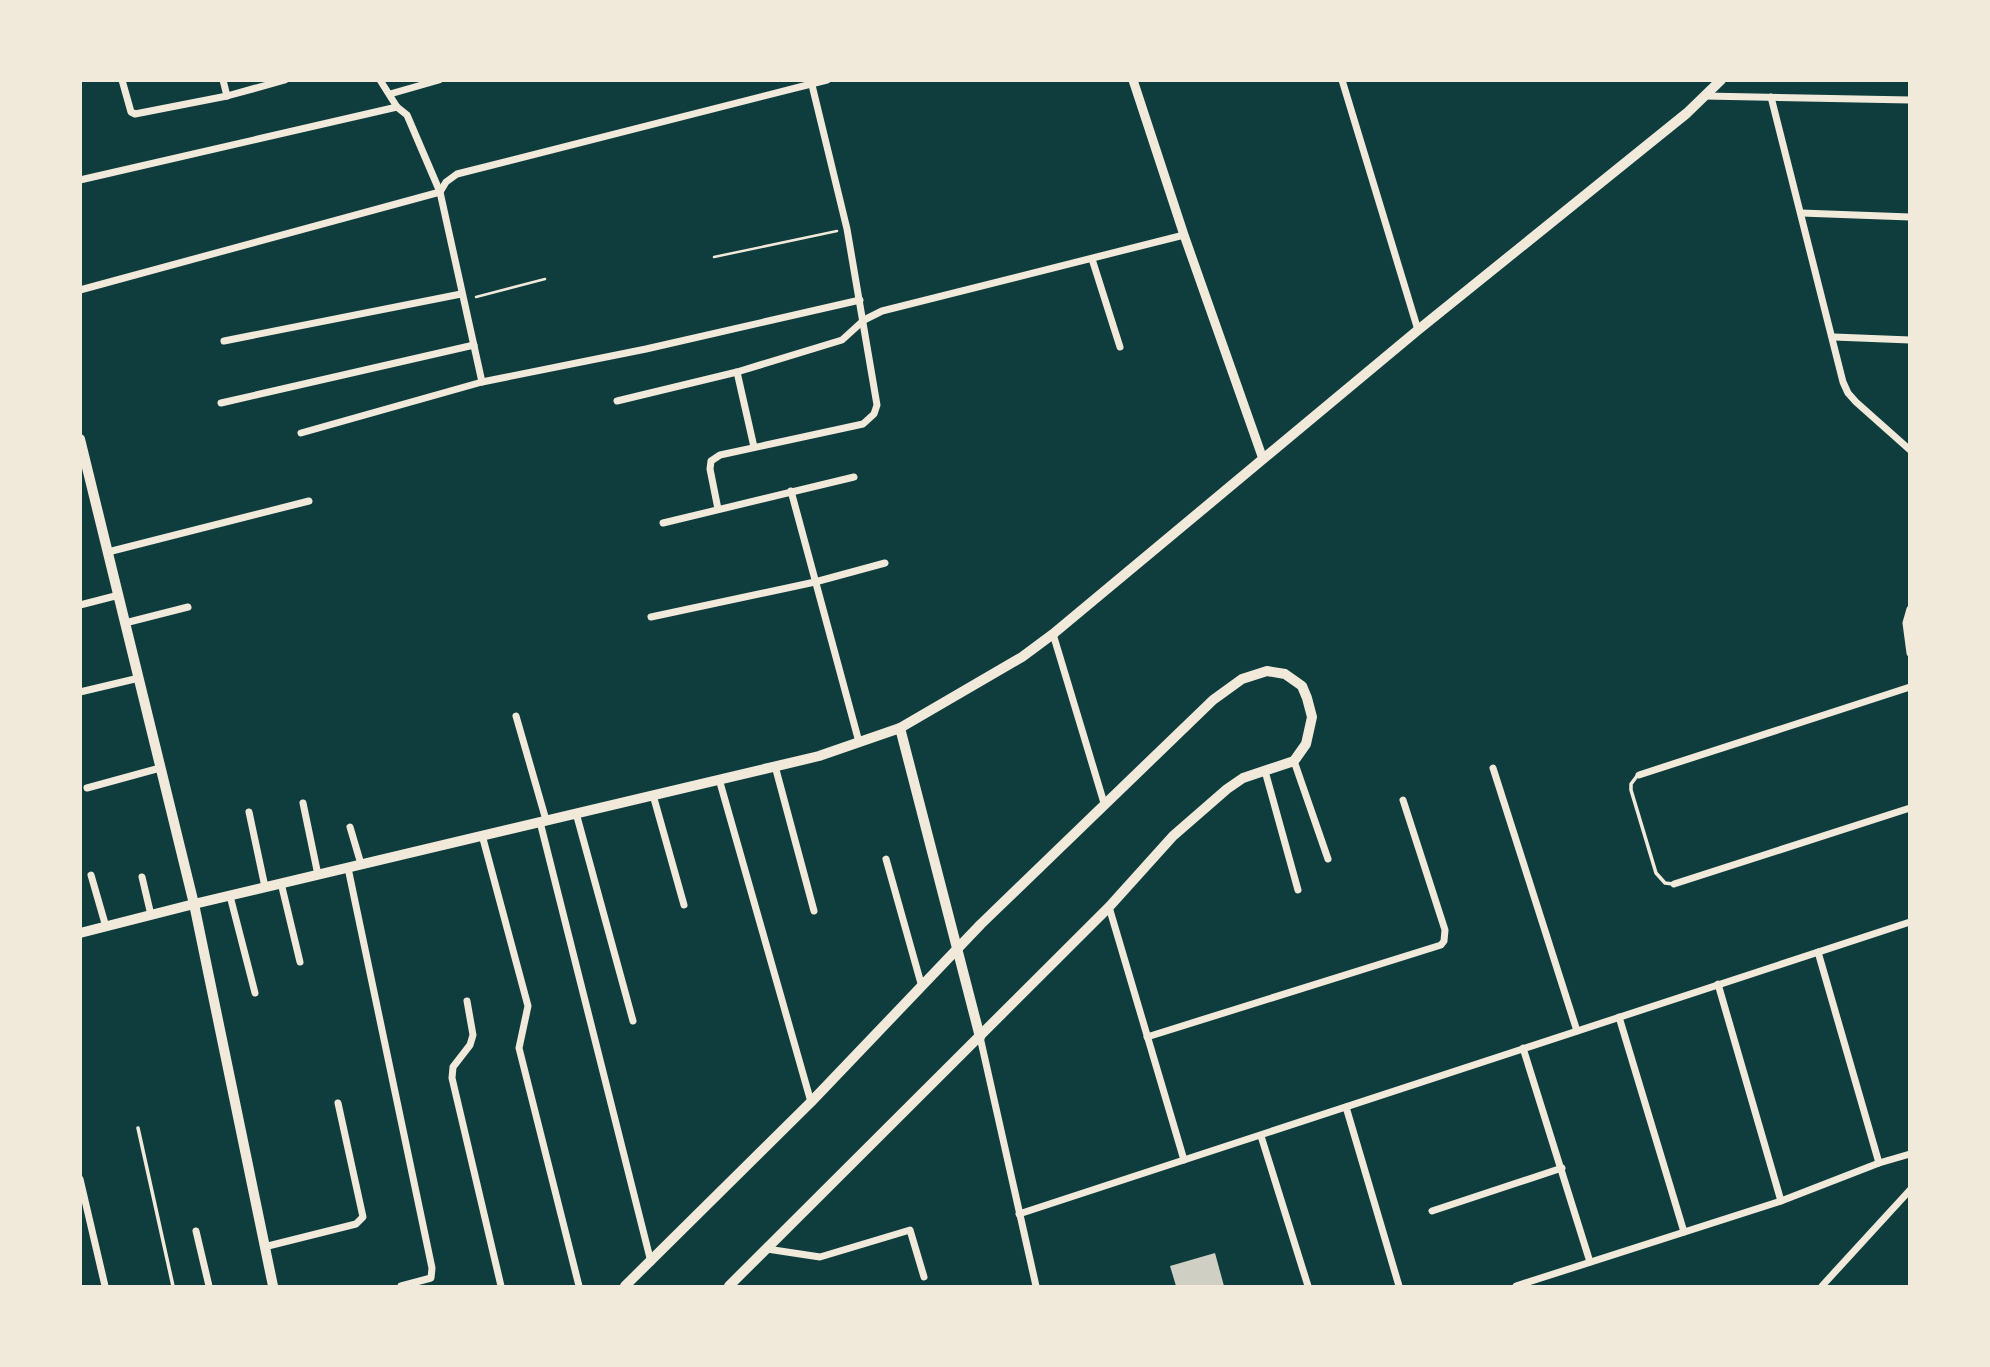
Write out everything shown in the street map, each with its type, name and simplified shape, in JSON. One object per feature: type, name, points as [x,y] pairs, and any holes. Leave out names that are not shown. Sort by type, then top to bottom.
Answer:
[{"type":"main road","points":[[80,933],[818,756],[900,728],[1022,657],[1053,634],[1418,330],[1705,96],[1721,80]]},
{"type":"main road","points":[[80,439],[194,904],[273,1286]]},
{"type":"main road","points":[[625,1286],[811,1102],[958,948],[1104,803],[1213,700],[1242,679],[1267,671],[1285,674],[1301,686],[1312,717],[1306,744],[1294,761],[1243,778],[1173,836],[1109,907],[729,1286]]},
{"type":"main road","points":[[900,728],[980,1037]]},
{"type":"street","points":[[122,80],[131,112],[135,114],[228,96],[285,80]]},
{"type":"street","points":[[223,80],[228,96]]},
{"type":"street","points":[[380,80],[397,107],[407,115],[440,192],[482,382]]},
{"type":"street","points":[[390,94],[439,80]]},
{"type":"street","points":[[80,290],[440,192],[446,182],[457,174],[827,80]]},
{"type":"street","points":[[1133,80],[1263,459]]},
{"type":"street","points":[[1342,80],[1418,330]]},
{"type":"street","points":[[718,509],[710,469],[711,461],[720,455],[863,424],[874,414],[877,405],[847,229],[811,83]]},
{"type":"street","points":[[1705,96],[1909,100]]},
{"type":"street","points":[[1771,97],[1834,337],[1843,382],[1848,393],[1909,450]]},
{"type":"street","points":[[80,180],[397,107]]},
{"type":"street","points":[[1801,213],[1909,217]]},
{"type":"street","points":[[617,401],[737,372],[842,340],[864,320],[881,311],[1184,235]]},
{"type":"street","points":[[1092,259],[1120,346]]},
{"type":"street","points":[[224,341],[462,297]]},
{"type":"street","points":[[301,433],[482,382],[646,349],[860,300]]},
{"type":"street","points":[[1834,337],[1909,340]]},
{"type":"street","points":[[221,403],[474,345]]},
{"type":"street","points":[[737,372],[754,447]]},
{"type":"street","points":[[663,523],[854,477]]},
{"type":"street","points":[[791,491],[859,742]]},
{"type":"street","points":[[108,552],[309,501]]},
{"type":"street","points":[[651,617],[815,582],[885,563]]},
{"type":"street","points":[[80,605],[119,595]]},
{"type":"street","points":[[125,623],[188,607]]},
{"type":"street","points":[[1909,609],[1906,622],[1909,653]]},
{"type":"street","points":[[1053,634],[1104,803]]},
{"type":"street","points":[[80,692],[139,678]]},
{"type":"street","points":[[1639,775],[1909,687]]},
{"type":"street","points":[[516,716],[651,1262]]},
{"type":"street","points":[[1294,761],[1328,859]]},
{"type":"street","points":[[775,766],[814,911]]},
{"type":"street","points":[[87,788],[160,768]]},
{"type":"street","points":[[1493,768],[1577,1031]]},
{"type":"street","points":[[1265,771],[1298,890]]},
{"type":"street","points":[[719,779],[811,1102]]},
{"type":"street","points":[[653,795],[684,905]]},
{"type":"street","points":[[1147,1037],[1435,947],[1444,941],[1445,930],[1403,800]]},
{"type":"street","points":[[303,803],[318,875]]},
{"type":"street","points":[[1674,884],[1909,808]]},
{"type":"street","points":[[249,812],[265,887]]},
{"type":"street","points":[[576,813],[633,1021]]},
{"type":"street","points":[[350,827],[361,864]]},
{"type":"street","points":[[482,835],[528,1006],[519,1048],[579,1286]]},
{"type":"street","points":[[886,859],[922,987]]},
{"type":"street","points":[[348,868],[432,1268],[431,1278],[401,1286]]},
{"type":"street","points":[[92,875],[106,927]]},
{"type":"street","points":[[142,877],[151,915]]},
{"type":"street","points":[[281,883],[300,962]]},
{"type":"street","points":[[230,896],[256,993]]},
{"type":"street","points":[[1109,907],[1184,1160]]},
{"type":"street","points":[[1020,1214],[1909,922]]},
{"type":"street","points":[[1818,952],[1879,1163]]},
{"type":"street","points":[[1718,984],[1781,1201]]},
{"type":"street","points":[[467,1001],[473,1035],[470,1045],[453,1067],[452,1078],[501,1286]]},
{"type":"street","points":[[1619,1017],[1684,1232]]},
{"type":"street","points":[[980,1037],[1035,1286]]},
{"type":"street","points":[[1524,1048],[1590,1262]]},
{"type":"street","points":[[264,1247],[356,1224],[363,1217],[338,1103]]},
{"type":"street","points":[[1346,1107],[1399,1286]]},
{"type":"street","points":[[1261,1136],[1308,1286]]},
{"type":"street","points":[[1516,1286],[1781,1201],[1909,1154]]},
{"type":"street","points":[[1432,1211],[1562,1168]]},
{"type":"street","points":[[80,1179],[105,1286]]},
{"type":"street","points":[[1822,1286],[1909,1190]]},
{"type":"street","points":[[767,1249],[820,1257],[910,1230],[924,1277]]},
{"type":"street","points":[[196,1231],[209,1286]]},
{"type":"lane","points":[[1639,775],[1631,783],[1631,790],[1656,873],[1665,884],[1674,884]]},
{"type":"lane","points":[[138,1128],[173,1286]]},
{"type":"path","points":[[714,257],[847,229]]},
{"type":"path","points":[[462,297],[545,279]]},
{"type":"building","points":[[1215,1253],[1224,1286],[1176,1286],[1170,1266]]}]
